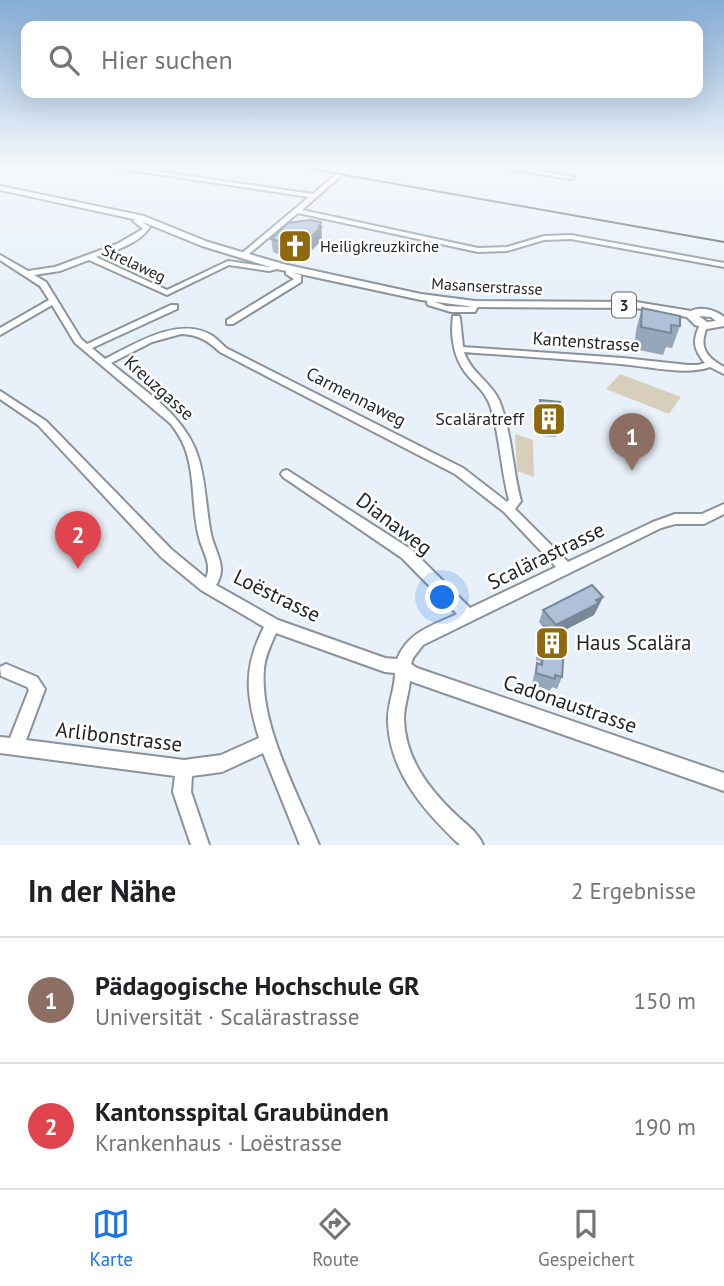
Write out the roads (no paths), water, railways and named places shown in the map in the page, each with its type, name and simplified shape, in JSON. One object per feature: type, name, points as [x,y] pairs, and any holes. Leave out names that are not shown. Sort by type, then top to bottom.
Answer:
[{"type":"main road","name":"Masanserstrasse","points":[[87,206],[141,218],[244,256],[285,268],[432,299],[475,304],[636,305],[692,315]]},
{"type":"main road","name":"3","points":[[705,311],[723,320],[718,326],[704,325],[692,315],[705,311]]},
{"type":"street","points":[[244,256],[304,206]]},
{"type":"street","points":[[299,211],[478,250],[507,249],[544,238],[571,237],[724,265]]},
{"type":"street","points":[[27,274],[52,271],[120,246],[147,227],[136,221],[141,218]]},
{"type":"street","name":"Kreuzgasse","points":[[0,257],[47,288],[73,335],[175,422],[189,443],[205,538],[215,568],[213,578],[206,586]]},
{"type":"street","name":"Strelaweg","points":[[89,257],[167,293],[229,263],[269,269],[285,268]]},
{"type":"street","points":[[230,322],[298,280],[298,277],[285,268]]},
{"type":"street","points":[[0,332],[54,300]]},
{"type":"street","points":[[86,348],[174,307]]},
{"type":"street","points":[[456,318],[458,349],[468,370],[494,402],[515,502],[508,509]]},
{"type":"street","points":[[704,325],[698,338],[699,348],[710,364],[724,371]]},
{"type":"street","name":"Carmennaweg","points":[[104,363],[169,333],[198,333],[217,342],[223,350],[459,471],[508,509],[566,569]]},
{"type":"street","name":"Kantenstrasse","points":[[458,349],[688,368],[710,364]]},
{"type":"street","name":"Loëstrasse","points":[[0,394],[42,422],[166,553],[206,586],[273,625],[385,665],[402,667]]},
{"type":"street","name":"Dianaweg","points":[[287,474],[407,554],[468,616]]},
{"type":"street","name":"Scalärastrasse","points":[[402,667],[407,654],[418,640],[657,525],[676,519],[704,519],[724,509]]},
{"type":"street","points":[[273,625],[262,647],[256,673],[261,713],[269,741],[310,845]]},
{"type":"street","points":[[402,667],[405,680],[396,712],[397,735],[408,768],[421,792],[474,845]]},
{"type":"street","name":"Cadonaustrasse","points":[[402,667],[412,674],[724,782]]},
{"type":"street","points":[[6,671],[33,682],[37,689],[8,746]]},
{"type":"street","name":"Arlibonstrasse","points":[[8,746],[184,769],[222,763],[269,741]]},
{"type":"street","points":[[184,769],[182,792],[200,845]]},
{"type":"railway","points":[[523,206],[724,242]]},
{"type":"place","name":"Heiligkreuzkirche","points":[[295,246]]},
{"type":"place","name":"Scaläratreff","points":[[549,419]]},
{"type":"place","name":"Pädagogische Hochschule GR","points":[[632,471]]},
{"type":"place","name":"Kantonsspital Graubünden","points":[[78,569]]},
{"type":"place","name":"Haus Scalära","points":[[552,643]]}]
